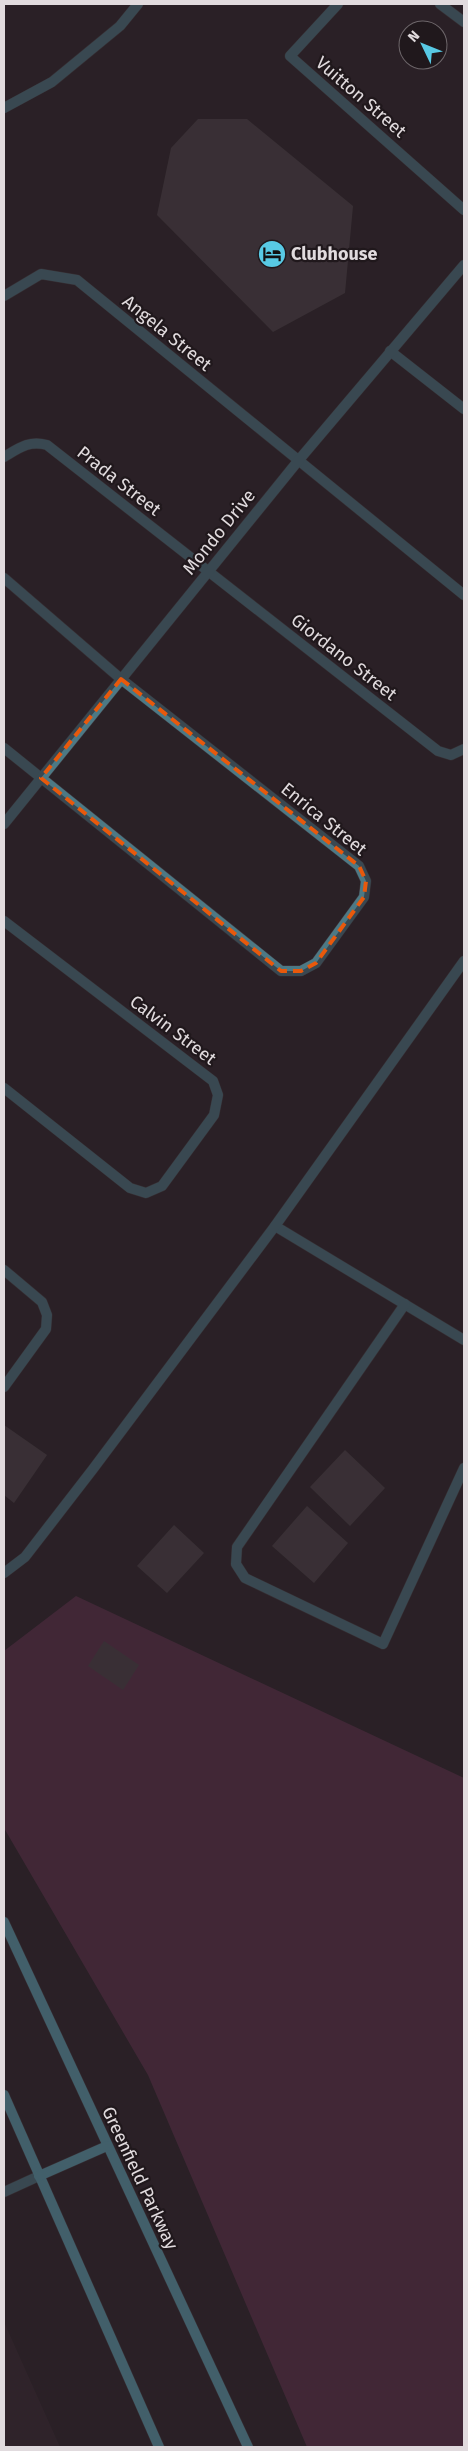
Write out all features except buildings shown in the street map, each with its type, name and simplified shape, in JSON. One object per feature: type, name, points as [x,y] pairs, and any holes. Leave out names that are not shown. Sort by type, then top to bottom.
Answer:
[{"type":"main road","name":"Greenfield Parkway","points":[[4,1922],[248,2447]]},
{"type":"main road","points":[[4,2095],[159,2447]]},
{"type":"main road","points":[[39,2176],[107,2146]]},
{"type":"street","points":[[4,108],[52,82],[120,26],[138,4]]},
{"type":"street","name":"Vuitton Street","points":[[338,4],[290,56],[464,210]]},
{"type":"street","points":[[440,4],[464,22]]},
{"type":"street","name":"Mondo Drive","points":[[4,824],[298,461],[464,265]]},
{"type":"street","name":"Angela Street","points":[[4,296],[41,274],[77,280],[298,461]]},
{"type":"street","points":[[390,351],[464,409]]},
{"type":"street","name":"Prada Street","points":[[4,457],[26,444],[36,442],[47,445],[208,571]]},
{"type":"street","points":[[298,461],[464,595]]},
{"type":"street","name":"Giordano Street","points":[[208,571],[438,752],[451,755],[464,749]]},
{"type":"street","points":[[4,578],[121,679]]},
{"type":"street","name":"Enrica Street","points":[[4,748],[281,971],[301,971],[316,964],[364,897],[366,881],[359,866],[121,679]]},
{"type":"street","name":"Calvin Street","points":[[4,921],[213,1081],[218,1095],[214,1115],[162,1186],[146,1193],[130,1188],[4,1088]]},
{"type":"street","points":[[4,1573],[25,1557],[274,1226],[464,961]]},
{"type":"street","points":[[274,1226],[464,1340]]},
{"type":"street","points":[[4,1270],[42,1302],[47,1315],[46,1329],[4,1387]]},
{"type":"street","points":[[406,1304],[237,1547],[236,1564],[245,1578],[383,1644],[464,1468]]},
{"type":"street","points":[[4,2192],[39,2176]]},
{"type":"highlighted area","points":[[121,679],[359,866],[366,881],[364,897],[316,963],[301,971],[281,971],[41,778]]},
{"type":"shaded area","points":[[76,1596],[464,1778],[464,2447],[307,2447],[148,2075],[4,1828],[4,1651]]},
{"type":"shaded area","points":[[4,2322],[60,2447],[4,2447]]},
{"type":"place","name":"Clubhouse","points":[[272,254]]}]
